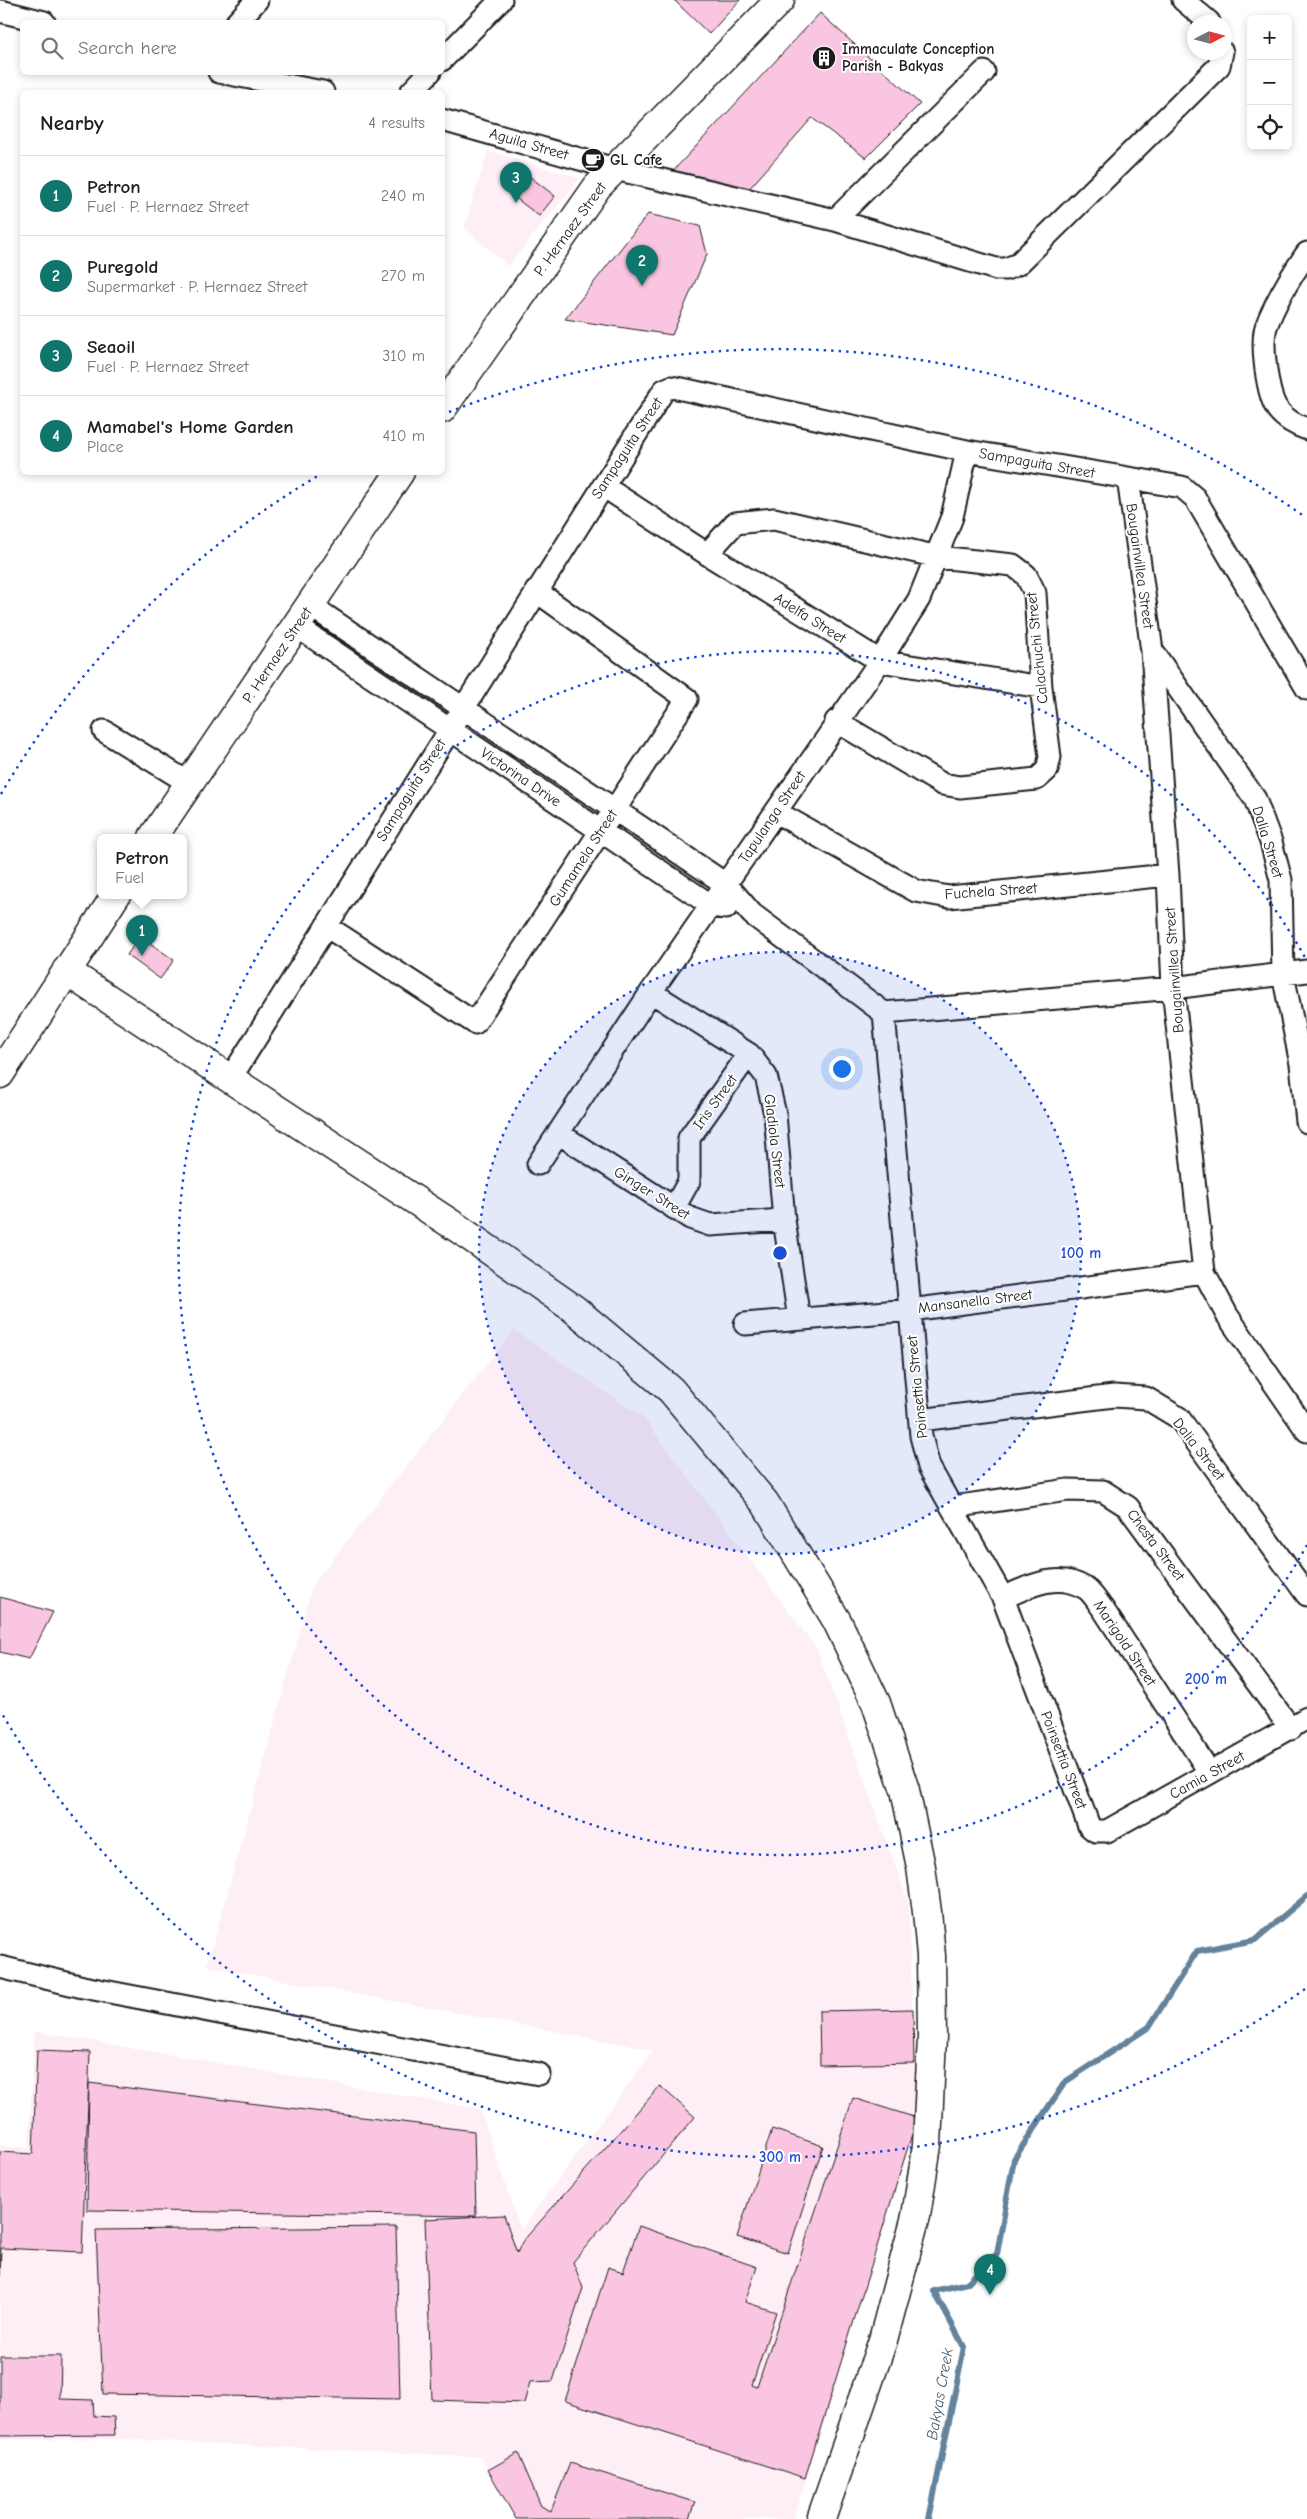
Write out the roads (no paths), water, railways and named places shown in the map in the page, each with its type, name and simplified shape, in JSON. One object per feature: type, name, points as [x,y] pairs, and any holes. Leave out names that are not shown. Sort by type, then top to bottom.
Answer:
[{"type":"street","points":[[239,20],[257,0]]},
{"type":"street","points":[[445,57],[501,0]]},
{"type":"street","name":"P. Hernaez Street","points":[[445,405],[597,187],[780,0]]},
{"type":"street","points":[[1182,0],[1200,15]]},
{"type":"street","points":[[0,11],[36,20]]},
{"type":"street","name":"Aguila Street","points":[[445,121],[615,169],[835,220],[996,269],[1006,269],[1018,264],[1219,66],[1220,60]]},
{"type":"street","points":[[835,220],[984,72]]},
{"type":"street","points":[[235,75],[313,90]]},
{"type":"street","points":[[413,90],[427,75]]},
{"type":"street","points":[[1307,253],[1286,284],[1266,329],[1264,359],[1278,410],[1298,426],[1307,429]]},
{"type":"street","name":"Sampaguita Street","points":[[230,1079],[664,390],[671,387],[967,451],[1182,487],[1195,498],[1307,689]]},
{"type":"street","name":"Tapulanga Street","points":[[538,1164],[651,992],[727,885],[836,722],[880,661],[919,599],[938,557],[952,517],[967,451]]},
{"type":"street","name":"P. Hernaez Street","points":[[155,834],[398,475]]},
{"type":"street","name":"Bougainvillea Street","points":[[1128,478],[1152,652],[1168,875],[1173,988],[1204,1272],[1227,1315],[1307,1431]]},
{"type":"street","name":"Adelfa Street","points":[[603,486],[707,554],[880,661],[1041,687]]},
{"type":"street","name":"Calachuchi Street","points":[[707,554],[735,523],[774,519],[938,557],[1013,565],[1026,575],[1035,593],[1041,687],[1050,757],[1046,770],[1037,779],[960,787],[942,784],[836,722]]},
{"type":"street","name":"Gumamela Street","points":[[326,926],[475,1023],[687,699],[536,591]]},
{"type":"street","name":"Victorina Drive","points":[[304,616],[463,708],[727,885],[752,914],[884,1013]]},
{"type":"street","name":"Victorina Drive","points":[[304,616],[449,729],[712,906],[752,914]]},
{"type":"street","name":"Dalia Street","points":[[1152,652],[1255,799],[1271,842],[1281,880],[1283,974],[1304,1064],[1307,1122]]},
{"type":"street","points":[[104,731],[189,782]]},
{"type":"street","name":"Fuchela Street","points":[[776,812],[916,891],[933,895],[949,896],[1168,875]]},
{"type":"street","points":[[0,1074],[113,899]]},
{"type":"street","points":[[66,971],[459,1229],[574,1310],[671,1390],[766,1503],[837,1621],[876,1703],[904,1790],[923,1885],[931,1956],[931,2090],[922,2186],[910,2241],[883,2340],[821,2519]]},
{"type":"street","points":[[884,1013],[1173,988],[1307,971]]},
{"type":"street","name":"Gladiola Street","points":[[651,992],[749,1054],[766,1076],[775,1114],[784,1220],[799,1319]]},
{"type":"street","name":"Poinsettia Street","points":[[884,1013],[921,1436],[929,1467],[1003,1598],[1089,1826],[1096,1831],[1108,1831]]},
{"type":"street","name":"Iris Street","points":[[674,1208],[689,1181],[689,1138],[749,1054]]},
{"type":"street","name":"Ginger Street","points":[[558,1133],[690,1218],[710,1225],[784,1220]]},
{"type":"street","name":"Mansanella Street","points":[[745,1324],[910,1310],[1204,1272]]},
{"type":"street","name":"Dalia Street","points":[[920,1420],[1114,1396],[1146,1398],[1179,1418],[1307,1595]]},
{"type":"street","name":"Chesta Street","points":[[953,1507],[1068,1490],[1103,1492],[1128,1507],[1299,1724]]},
{"type":"street","name":"Marigold Street","points":[[1003,1598],[1035,1584],[1067,1580],[1087,1589],[1103,1609],[1210,1772]]},
{"type":"street","name":"Camia Street","points":[[1108,1831],[1210,1772],[1299,1724]]},
{"type":"street","points":[[0,1967],[82,1986],[539,2074]]},
{"type":"waterway","name":"Bakyas Creek","points":[[929,2519],[964,2347],[934,2291],[967,2283],[997,2254],[1014,2159],[1065,2082],[1149,2027],[1197,1951],[1255,1940],[1307,1896]]},
{"type":"place","name":"Immaculate Conception Parish - Bakyas","points":[[824,58]]},
{"type":"place","name":"GL Cafe","points":[[593,160]]},
{"type":"place","name":"Seaoil","points":[[516,203]]},
{"type":"place","name":"Puregold","points":[[642,286]]},
{"type":"place","name":"Petron","points":[[142,956]]},
{"type":"place","name":"Mamabel's Home Garden","points":[[990,2295]]}]
